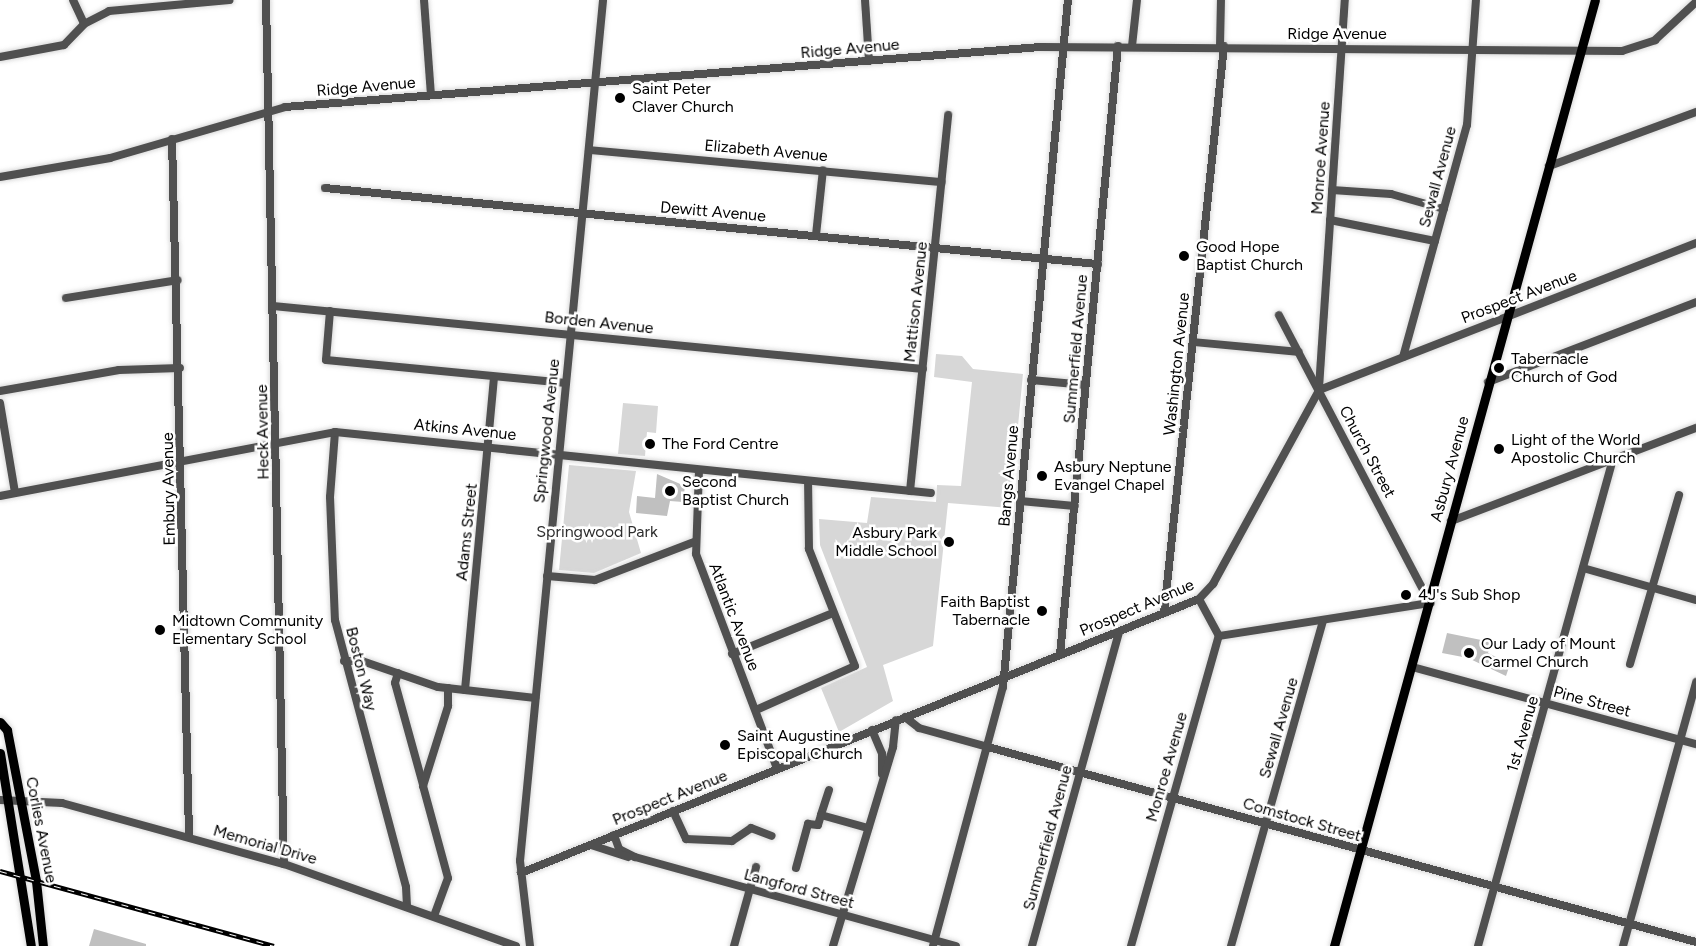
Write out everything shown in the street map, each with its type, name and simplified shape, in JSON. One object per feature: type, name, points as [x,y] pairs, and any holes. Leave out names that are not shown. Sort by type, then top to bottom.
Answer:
[{"type":"main road","name":"Asbury Avenue","points":[[1334,946],[1595,0]]},
{"type":"main road","name":"Corlies Avenue","points":[[0,722],[7,730],[43,946]]},
{"type":"main road","name":"Corlies Avenue","points":[[0,753],[4,800],[30,933],[29,946]]},
{"type":"street","points":[[73,0],[84,24]]},
{"type":"street","points":[[0,57],[63,45],[84,24],[118,9],[229,0]]},
{"type":"street","name":"Heck Avenue","points":[[266,0],[277,441],[284,864]]},
{"type":"street","points":[[424,0],[431,95]]},
{"type":"street","name":"Springwood Avenue","points":[[530,946],[521,873],[547,576],[603,0]]},
{"type":"street","points":[[865,0],[869,61]]},
{"type":"street","name":"Bangs Avenue","points":[[934,943],[988,747],[1004,678],[1068,0]]},
{"type":"street","points":[[1132,46],[1137,0]]},
{"type":"street","name":"Washington Avenue","points":[[1164,613],[1222,46],[1221,0]]},
{"type":"street","name":"Monroe Avenue","points":[[1319,390],[1345,0]]},
{"type":"street","name":"Sewall Avenue","points":[[1403,357],[1467,125],[1476,0]]},
{"type":"street","name":"Ridge Avenue","points":[[0,177],[110,158],[269,111],[595,82],[1063,46],[1581,50],[1643,47],[1696,3]]},
{"type":"street","name":"Summerfield Avenue","points":[[1060,655],[1118,46]]},
{"type":"street","points":[[1549,166],[1696,112]]},
{"type":"street","name":"Mattison Avenue","points":[[910,491],[948,115]]},
{"type":"street","name":"Embury Avenue","points":[[172,139],[178,280],[189,837]]},
{"type":"street","name":"Elizabeth Avenue","points":[[589,150],[942,182]]},
{"type":"street","points":[[816,235],[823,170]]},
{"type":"street","name":"Dewitt Avenue","points":[[325,188],[1098,264]]},
{"type":"street","points":[[1332,190],[1391,194],[1443,209]]},
{"type":"street","points":[[1330,220],[1435,241]]},
{"type":"street","name":"Prospect Avenue","points":[[521,873],[1199,599],[1213,584],[1319,390],[1696,243]]},
{"type":"street","points":[[66,298],[178,280]]},
{"type":"street","points":[[1488,382],[1696,302]]},
{"type":"street","name":"Borden Avenue","points":[[273,306],[923,369]]},
{"type":"street","points":[[330,311],[326,360],[566,383]]},
{"type":"street","name":"Church Street","points":[[1279,315],[1430,603]]},
{"type":"street","points":[[1193,342],[1299,352]]},
{"type":"street","points":[[0,391],[119,370],[180,368]]},
{"type":"street","name":"Adams Street","points":[[465,690],[494,377]]},
{"type":"street","points":[[1031,380],[1086,385]]},
{"type":"street","points":[[0,403],[15,493]]},
{"type":"street","points":[[1452,521],[1696,428]]},
{"type":"street","name":"Atkins Avenue","points":[[0,496],[324,432],[489,446],[931,493]]},
{"type":"street","name":"Boston Way","points":[[335,432],[333,586],[344,661],[406,886],[407,907]]},
{"type":"street","name":"1st Avenue","points":[[1478,946],[1613,459]]},
{"type":"street","name":"Atlantic Avenue","points":[[699,470],[694,542],[732,654],[777,768]]},
{"type":"street","points":[[756,710],[853,670],[806,534],[808,480]]},
{"type":"street","points":[[1630,664],[1679,495]]},
{"type":"street","points":[[1020,501],[1075,506]]},
{"type":"street","points":[[547,576],[598,579],[694,542]]},
{"type":"street","points":[[1583,568],[1696,600]]},
{"type":"street","points":[[1199,599],[1219,636],[1430,603]]},
{"type":"street","points":[[732,654],[833,614]]},
{"type":"street","name":"Sewall Avenue","points":[[1231,946],[1323,621]]},
{"type":"street","name":"Summerfield Avenue","points":[[1032,946],[1119,632]]},
{"type":"street","name":"Monroe Avenue","points":[[1131,946],[1219,636]]},
{"type":"street","points":[[344,661],[398,673],[448,688],[536,698]]},
{"type":"street","name":"Pine Street","points":[[1412,667],[1696,744]]},
{"type":"street","points":[[398,673],[395,683],[448,878],[434,916]]},
{"type":"street","points":[[1623,946],[1696,682]]},
{"type":"street","points":[[423,786],[448,706],[448,688]]},
{"type":"street","name":"Comstock Street","points":[[905,717],[919,728],[1696,942]]},
{"type":"street","points":[[833,946],[882,784],[896,720]]},
{"type":"street","points":[[872,730],[882,754],[882,784]]},
{"type":"street","points":[[796,868],[808,824],[818,825],[828,790]]},
{"type":"street","name":"Memorial Drive","points":[[4,800],[62,803],[284,864],[516,946]]},
{"type":"street","points":[[673,811],[686,839],[732,841],[751,828],[771,836]]},
{"type":"street","points":[[821,815],[868,828]]},
{"type":"street","name":"Langford Street","points":[[614,835],[619,849],[635,857]]},
{"type":"street","name":"Langford Street","points":[[591,845],[934,943],[956,946]]},
{"type":"street","points":[[734,946],[756,867]]},
{"type":"green space","points":[[936,354],[962,356],[973,369],[1023,374],[1010,508],[948,503],[933,646],[883,665],[893,701],[839,732],[821,688],[867,667],[820,545],[819,519],[867,523],[871,497],[936,502],[937,485],[961,486],[972,382],[934,377]]},
{"type":"green space","points":[[623,403],[658,406],[656,433],[647,432],[645,456],[618,454]]},
{"type":"green space","name":"Springwood Park","points":[[569,465],[636,471],[629,512],[641,553],[594,573],[559,570]]},
{"type":"building","name":"Second Baptist Church","points":[[657,474],[685,486],[683,502],[670,501],[667,516],[636,513],[637,496],[655,498]]},
{"type":"building","name":"Our Lady of Mount Carmel Church","points":[[1447,633],[1491,642],[1488,653],[1510,664],[1506,676],[1468,658],[1442,653]]},
{"type":"building","points":[[94,929],[146,944],[146,946],[89,946]]},
{"type":"railway","points":[[0,871],[274,946]]},
{"type":"place","name":"Saint Peter Claver Church","points":[[620,98]]},
{"type":"place","name":"Good Hope Baptist Church","points":[[1184,256]]},
{"type":"place","name":"Tabernacle Church of God","points":[[1499,368]]},
{"type":"place","name":"The Ford Centre","points":[[650,444]]},
{"type":"place","name":"Light of the World Apostolic Church","points":[[1499,449]]},
{"type":"place","name":"Asbury Neptune Evangel Chapel","points":[[1042,476]]},
{"type":"place","name":"Second Baptist Church","points":[[670,491]]},
{"type":"place","name":"Asbury Park Middle School","points":[[949,542]]},
{"type":"place","name":"4J's Sub Shop","points":[[1406,595]]},
{"type":"place","name":"Faith Baptist Tabernacle","points":[[1042,611]]},
{"type":"place","name":"Midtown Community Elementary School","points":[[160,630]]},
{"type":"place","name":"Our Lady of Mount Carmel Church","points":[[1469,653]]},
{"type":"place","name":"Saint Augustine Episcopal Church","points":[[725,745]]}]
